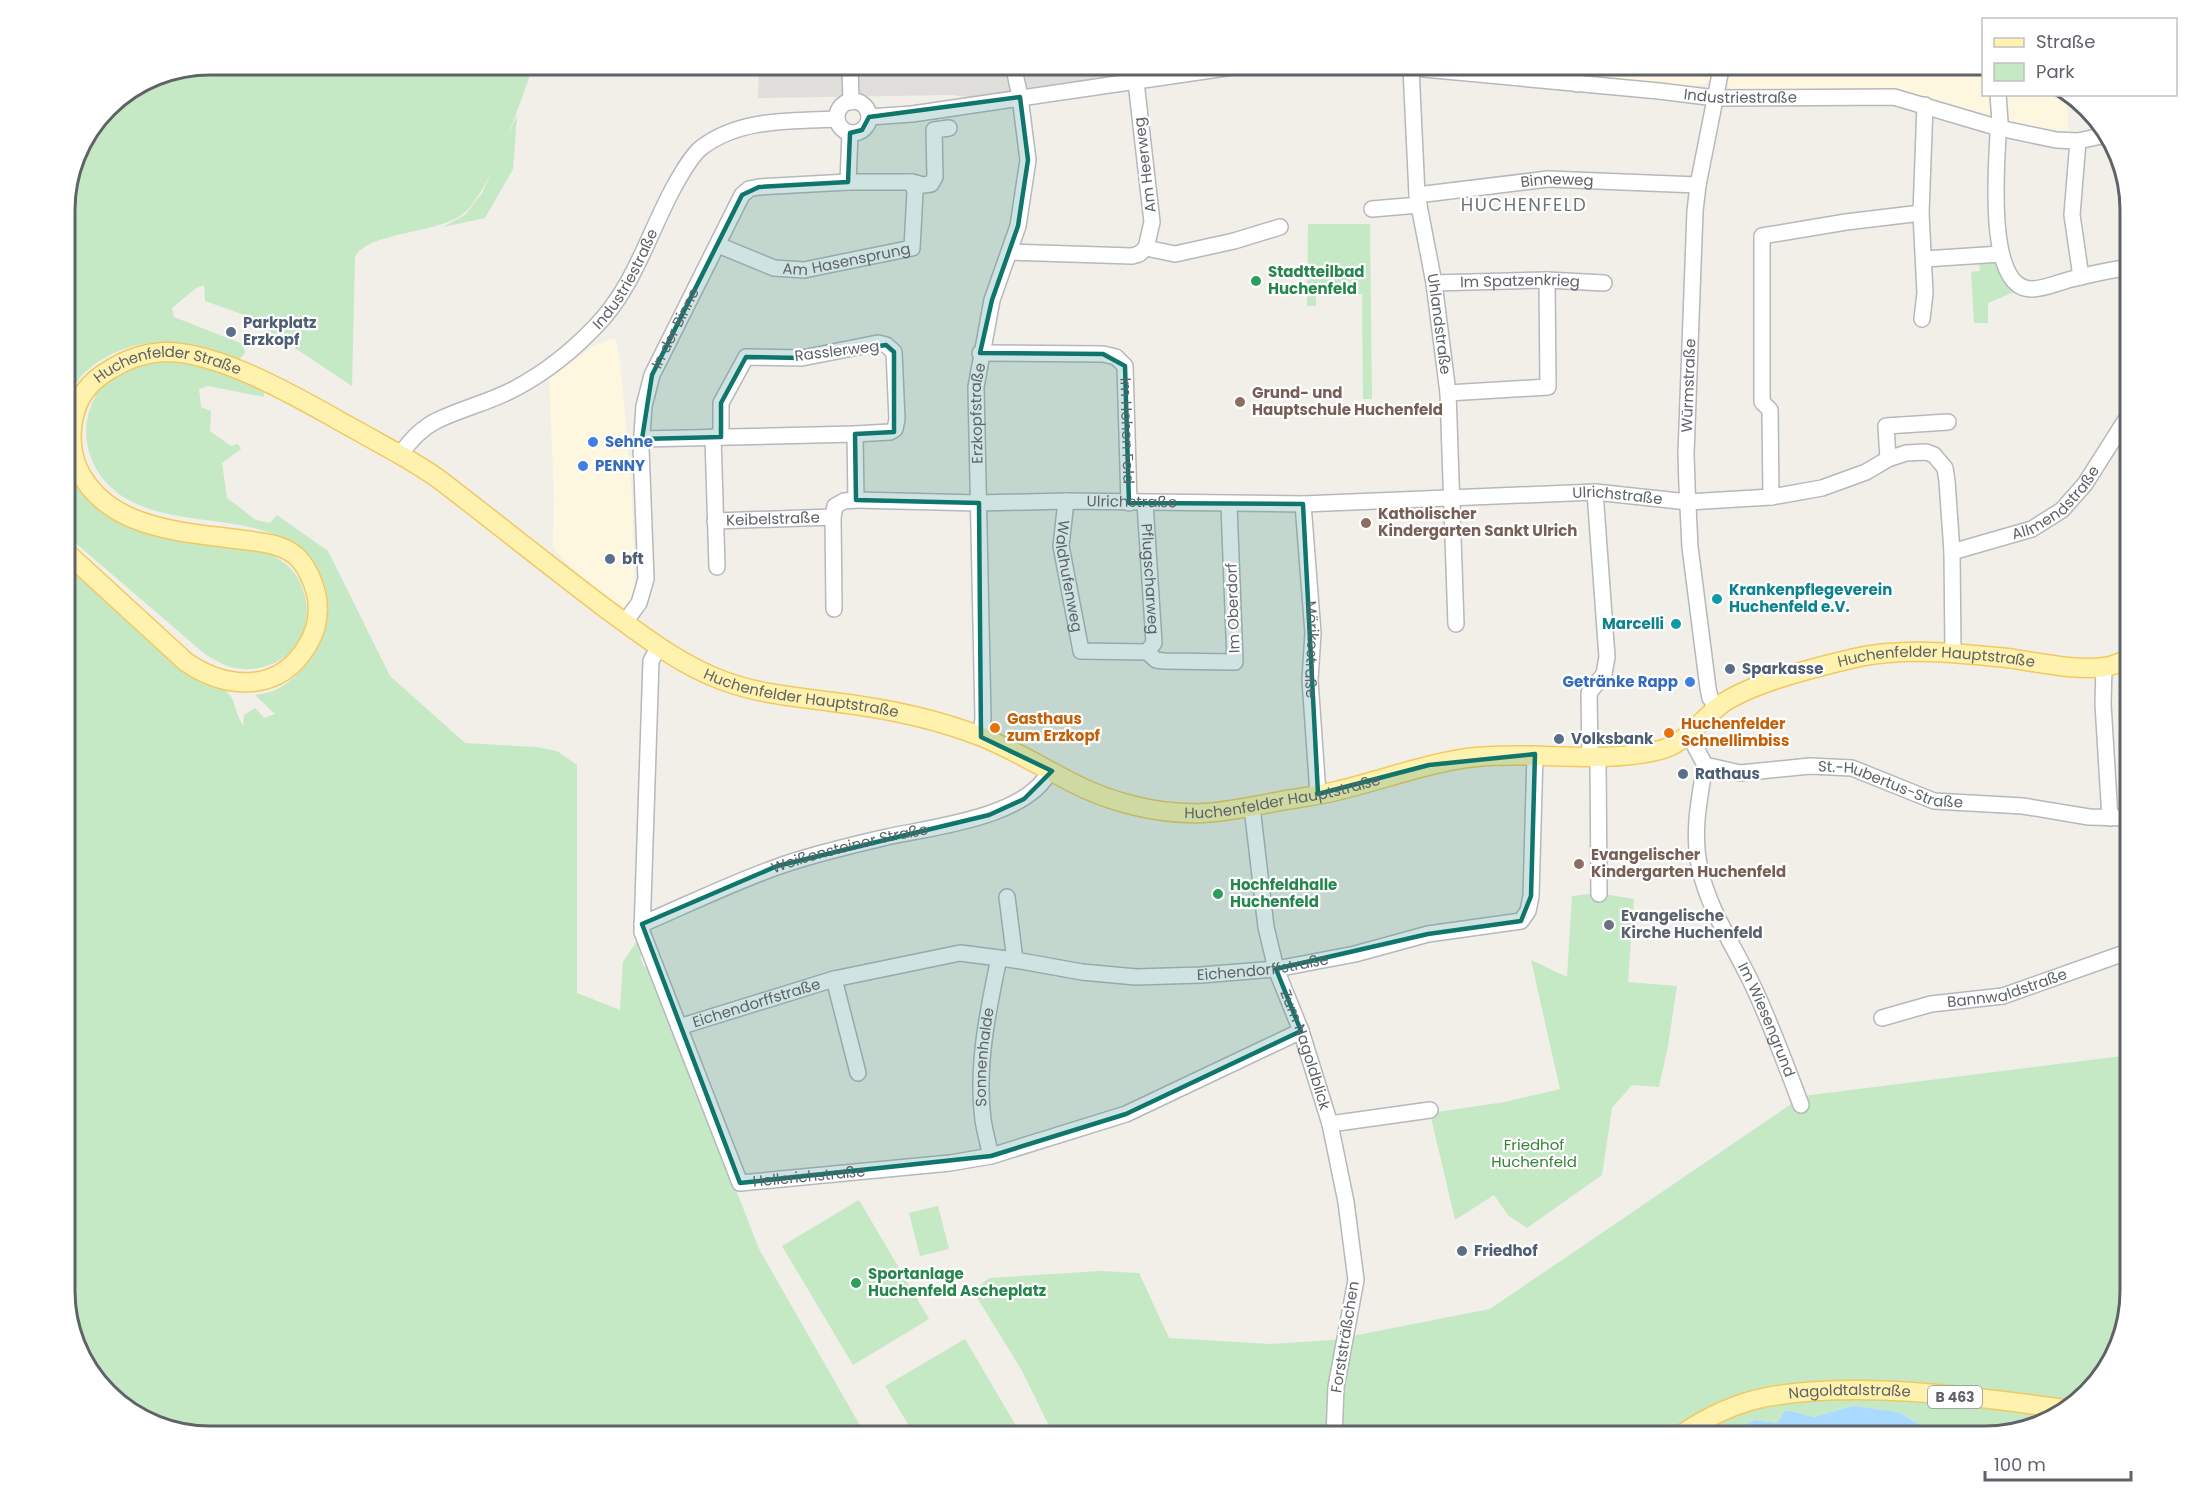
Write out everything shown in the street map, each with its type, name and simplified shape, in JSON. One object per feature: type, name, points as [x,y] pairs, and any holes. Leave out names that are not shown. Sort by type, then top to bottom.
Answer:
[{"type":"main road","name":"Huchenfelder Straße","points":[[75,411],[84,390],[105,372],[142,355],[165,352],[186,354],[244,371],[315,408],[422,467],[481,511]]},
{"type":"main road","name":"Huchenfelder Straße","points":[[75,459],[78,471],[98,500],[138,521],[179,531],[268,543],[297,557],[314,586],[318,603],[317,622],[312,639],[288,670],[262,680],[240,684],[204,674],[186,662],[75,560]]},
{"type":"main road","name":"Huchenfelder Hauptstraße","points":[[481,511],[624,622],[685,663],[721,680],[796,698],[836,702],[936,721],[981,737],[1050,770],[1075,785],[1134,806],[1174,813],[1204,813],[1252,807],[1335,792],[1429,765],[1473,757],[1535,754],[1594,757],[1630,755],[1666,749],[1689,735],[1718,707],[1746,691],[1809,670],[1874,654],[1953,652],[2081,667],[2104,667],[2120,661]]},
{"type":"main road","name":"Nagoldtalstraße","points":[[1696,1426],[1708,1418],[1749,1401],[1766,1397],[1846,1390],[1912,1393],[2052,1408]]},
{"type":"street","points":[[850,75],[851,102]]},
{"type":"street","name":"Erzkopfstraße","points":[[981,737],[983,718],[976,387],[992,300],[1018,226],[1028,160],[1015,75]]},
{"type":"street","points":[[868,117],[922,112],[1182,75]]},
{"type":"street","name":"Uhlandstraße","points":[[1411,75],[1418,200],[1434,283],[1448,393],[1456,624]]},
{"type":"street","name":"Industriestraße","points":[[1484,75],[1716,98],[1894,97],[1999,128],[2056,140],[2078,141],[2098,137]]},
{"type":"street","points":[[1577,75],[1577,84]]},
{"type":"street","name":"Würmstraße","points":[[1718,707],[1710,698],[1695,595],[1686,454],[1692,263],[1698,185],[1720,75]]},
{"type":"street","name":"Am Heerweg","points":[[1136,82],[1152,222],[1146,248]]},
{"type":"street","points":[[1998,96],[2000,122],[1997,228],[2001,254],[2015,281],[2026,289],[2037,289],[2120,269]]},
{"type":"street","points":[[851,102],[861,104],[868,117],[867,124],[862,130],[850,133],[843,129],[837,119],[839,110],[846,103],[851,102]]},
{"type":"street","points":[[1922,320],[1925,293],[1921,213],[1925,105]]},
{"type":"street","name":"Industriestraße","points":[[400,455],[410,442],[434,422],[515,389],[555,364],[597,326],[627,286],[664,205],[682,172],[700,148],[757,123],[837,119]]},
{"type":"street","points":[[850,133],[848,182],[912,182],[922,185],[931,184],[935,177],[934,130]]},
{"type":"street","points":[[2078,141],[2072,214],[2080,277]]},
{"type":"street","name":"Binneweg","points":[[1418,200],[1548,179],[1698,185]]},
{"type":"street","name":"In der Binne","points":[[624,622],[639,603],[646,579],[642,439],[644,406],[652,375],[742,195],[749,189],[848,182]]},
{"type":"street","name":"Am Hasensprung","points":[[718,245],[774,268],[804,270],[912,248],[915,192],[912,182]]},
{"type":"street","points":[[1372,209],[1418,200]]},
{"type":"street","points":[[1771,497],[1770,410],[1762,402],[1762,236],[1846,222],[1921,213]]},
{"type":"street","points":[[1009,252],[1132,256],[1146,248],[1175,254],[1234,241],[1280,227]]},
{"type":"street","points":[[1924,259],[2001,254]]},
{"type":"street","points":[[1448,393],[1548,387],[1547,280]]},
{"type":"street","name":"Im Spatzenkrieg","points":[[1434,283],[1547,280],[1604,283]]},
{"type":"street","name":"Rasslerweg","points":[[717,437],[721,403],[746,357],[802,357],[878,343],[886,345],[894,352],[897,419],[895,429],[890,432],[855,434]]},
{"type":"street","name":"Im Hohen Feld","points":[[981,353],[1103,354],[1116,357],[1125,366],[1137,503]]},
{"type":"street","points":[[1888,459],[1886,426],[1948,422]]},
{"type":"street","name":"Allmendstraße","points":[[1952,552],[2032,529],[2062,510],[2085,484],[2120,429]]},
{"type":"street","points":[[642,439],[855,434],[856,500]]},
{"type":"street","name":"Keibelstraße","points":[[717,437],[715,521],[717,567]]},
{"type":"street","points":[[1688,502],[1771,497],[1822,488],[1866,472],[1888,459],[1906,453],[1926,452],[1935,455],[1945,468],[1952,552],[1953,652]]},
{"type":"street","points":[[1595,492],[1607,657],[1604,675],[1589,693],[1594,757],[1599,894]]},
{"type":"street","name":"Ulrichstraße","points":[[856,500],[979,503],[1066,501],[1229,505],[1595,492],[1688,502]]},
{"type":"street","name":"Keibelstraße","points":[[834,609],[833,517],[835,506],[844,501],[856,500]]},
{"type":"street","name":"Waldhufenweg","points":[[1066,501],[1061,546],[1081,651]]},
{"type":"street","name":"Pflugscharweg","points":[[1137,503],[1154,643],[1147,652]]},
{"type":"street","name":"Mörikestraße","points":[[1303,504],[1313,633],[1310,680],[1318,794]]},
{"type":"street","name":"Im Oberdorf","points":[[1081,651],[1147,652],[1156,660],[1164,661],[1236,662],[1229,505]]},
{"type":"street","name":"Keibelstraße","points":[[715,521],[833,517]]},
{"type":"street","name":"Hellerichstraße","points":[[659,646],[651,661],[642,932],[740,1183],[950,1163],[991,1156],[1126,1114],[1301,1031]]},
{"type":"street","points":[[2104,667],[2103,704],[2110,818]]},
{"type":"street","points":[[1689,735],[1706,765]]},
{"type":"street","name":"Eichendorffstraße","points":[[679,1027],[834,979],[960,953],[1082,972],[1136,977],[1276,969],[1355,954],[1428,934],[1521,921],[1528,911],[1531,896],[1535,754]]},
{"type":"street","name":"St.-Hubertus-Straße","points":[[1706,765],[1740,773],[1810,766],[1852,768],[1934,801],[2024,806],[2120,818]]},
{"type":"street","name":"Im Wiesengrund","points":[[1706,765],[1695,823],[1699,868],[1718,919],[1752,985],[1801,1105]]},
{"type":"street","name":"Weißensteiner Straße","points":[[642,924],[777,867],[883,838],[989,814],[1035,792],[1047,778],[1050,770]]},
{"type":"street","name":"Zum Nagoldblick","points":[[1252,807],[1266,927],[1276,969],[1301,1031],[1330,1124],[1430,1110]]},
{"type":"street","name":"Sonnenhalde","points":[[991,1156],[983,1119],[982,1070],[988,1017],[1007,959],[1006,897]]},
{"type":"street","name":"Bannwaldstraße","points":[[1882,1018],[1931,1004],[2003,996],[2120,955]]},
{"type":"street","name":"Eichendorffstraße","points":[[834,979],[858,1073]]},
{"type":"street","name":"Forststräßchen","points":[[1330,1124],[1346,1202],[1356,1280],[1336,1387],[1334,1426]]},
{"type":"highlighted area","points":[[1020,97],[1028,160],[1018,226],[992,300],[980,353],[1103,354],[1125,366],[1129,503],[1303,504],[1318,794],[1429,765],[1535,754],[1531,896],[1521,921],[1428,934],[1276,969],[1301,1031],[1126,1114],[991,1156],[740,1183],[642,924],[777,866],[989,815],[1024,799],[1052,771],[981,737],[979,503],[856,500],[855,434],[894,432],[894,352],[886,345],[802,358],[746,357],[721,403],[721,437],[642,439],[652,375],[742,195],[759,187],[848,182],[850,133],[862,130],[869,117]]},
{"type":"shaded area","points":[[759,75],[1143,75],[987,100],[953,95],[758,98]]},
{"type":"shaded area","points":[[1593,75],[1982,75],[1982,96],[2057,96],[2060,98],[2067,103],[2069,132],[2008,122],[1897,90],[1744,91],[1731,90],[1726,82],[1711,78],[1706,84],[1694,86],[1644,83]]},
{"type":"shaded area","points":[[615,338],[620,358],[632,494],[635,592],[624,612],[564,561],[553,547],[554,496],[549,379],[595,345]]},
{"type":"green space","points":[[530,75],[494,167],[484,187],[463,214],[437,226],[373,243],[362,249],[355,257],[352,386],[247,316],[205,301],[204,285],[196,288],[172,308],[174,317],[243,344],[245,353],[238,361],[180,344],[152,343],[137,345],[109,356],[85,372],[75,385],[75,201],[78,184],[85,158],[98,135],[121,109],[135,98],[158,85],[192,76]]},
{"type":"green space","points":[[517,115],[513,169],[485,218],[443,227],[465,215],[482,193]]},
{"type":"green space","points":[[1308,224],[1370,224],[1372,399],[1363,399],[1362,294],[1316,294],[1316,306],[1307,306]]},
{"type":"green space","points":[[1996,262],[2014,292],[1988,303],[1988,323],[1974,323],[1971,272],[1980,271],[1979,263]]},
{"type":"green space","points":[[165,359],[178,361],[203,367],[264,390],[264,397],[208,386],[199,389],[201,407],[211,411],[210,431],[231,446],[238,444],[241,449],[222,463],[227,498],[256,520],[270,523],[277,515],[328,551],[390,676],[465,743],[536,747],[557,751],[577,765],[577,993],[620,1010],[623,962],[639,938],[645,954],[640,957],[644,967],[649,966],[759,1249],[860,1426],[201,1426],[167,1419],[150,1412],[121,1392],[98,1366],[85,1343],[75,1300],[75,570],[208,683],[225,691],[232,699],[243,726],[244,715],[255,708],[264,718],[275,714],[255,695],[271,692],[281,687],[302,670],[318,647],[327,609],[326,590],[318,571],[294,545],[273,534],[250,527],[150,509],[127,499],[103,479],[89,453],[87,424],[90,409],[102,384],[110,375],[116,370]]},
{"type":"green space","points":[[75,483],[85,495],[109,515],[267,552],[283,562],[296,575],[306,600],[307,613],[301,638],[284,657],[262,667],[241,669],[231,667],[206,655],[75,543]]},
{"type":"green space","name":"Friedhof Huchenfeld","points":[[1597,893],[1634,899],[1628,982],[1677,986],[1659,1087],[1632,1085],[1612,1108],[1602,1175],[1527,1228],[1508,1215],[1494,1195],[1455,1220],[1430,1113],[1505,1102],[1560,1089],[1531,960],[1567,977],[1572,896]]},
{"type":"green space","points":[[2120,1056],[2119,1309],[2110,1343],[2102,1358],[2074,1392],[2065,1399],[1908,1383],[1838,1380],[1770,1387],[1744,1394],[1690,1426],[1049,1426],[1021,1369],[973,1291],[989,1278],[1100,1271],[1139,1273],[1169,1338],[1270,1344],[1332,1340],[1490,1309],[1803,1096]]},
{"type":"green space","name":"Sportanlage Huchenfeld Ascheplatz","points":[[859,1200],[929,1319],[853,1365],[782,1246]]},
{"type":"green space","points":[[938,1206],[949,1249],[920,1256],[909,1213]]},
{"type":"green space","points":[[965,1339],[1016,1426],[909,1426],[885,1386]]},
{"type":"green space","points":[[1862,1397],[2047,1411],[2028,1419],[1994,1426],[1922,1426],[1898,1412],[1853,1406],[1814,1417],[1787,1410],[1777,1423],[1755,1420],[1744,1426],[1712,1426],[1741,1411],[1778,1401]]},
{"type":"water","points":[[1853,1406],[1898,1412],[1922,1426],[1744,1426],[1755,1420],[1777,1423],[1786,1410],[1814,1417]]},
{"type":"place","name":"Stadtteilbad Huchenfeld","points":[[1256,281]]},
{"type":"place","name":"Parkplatz Erzkopf","points":[[231,332]]},
{"type":"place","name":"Grund- und Hauptschule Huchenfeld","points":[[1240,402]]},
{"type":"place","name":"Sehne","points":[[593,442]]},
{"type":"place","name":"PENNY","points":[[583,466]]},
{"type":"place","name":"Katholischer Kindergarten Sankt Ulrich","points":[[1366,523]]},
{"type":"place","name":"bft","points":[[610,559]]},
{"type":"place","name":"Krankenpflegeverein Huchenfeld e.V.","points":[[1717,599]]},
{"type":"place","name":"Marcelli","points":[[1676,624]]},
{"type":"place","name":"Sparkasse","points":[[1730,669]]},
{"type":"place","name":"Getränke Rapp","points":[[1690,682]]},
{"type":"place","name":"Gasthaus zum Erzkopf","points":[[995,728]]},
{"type":"place","name":"Huchenfelder Schnellimbiss","points":[[1669,733]]},
{"type":"place","name":"Volksbank","points":[[1559,739]]},
{"type":"place","name":"Rathaus","points":[[1683,774]]},
{"type":"place","name":"Evangelischer Kindergarten Huchenfeld","points":[[1579,864]]},
{"type":"place","name":"Hochfeldhalle Huchenfeld","points":[[1218,894]]},
{"type":"place","name":"Evangelische Kirche Huchenfeld","points":[[1609,925]]},
{"type":"place","name":"Friedhof","points":[[1462,1251]]},
{"type":"place","name":"Sportanlage Huchenfeld Ascheplatz","points":[[856,1283]]},
{"type":"district","name":"HUCHENFELD","points":[[1524,205]]}]
